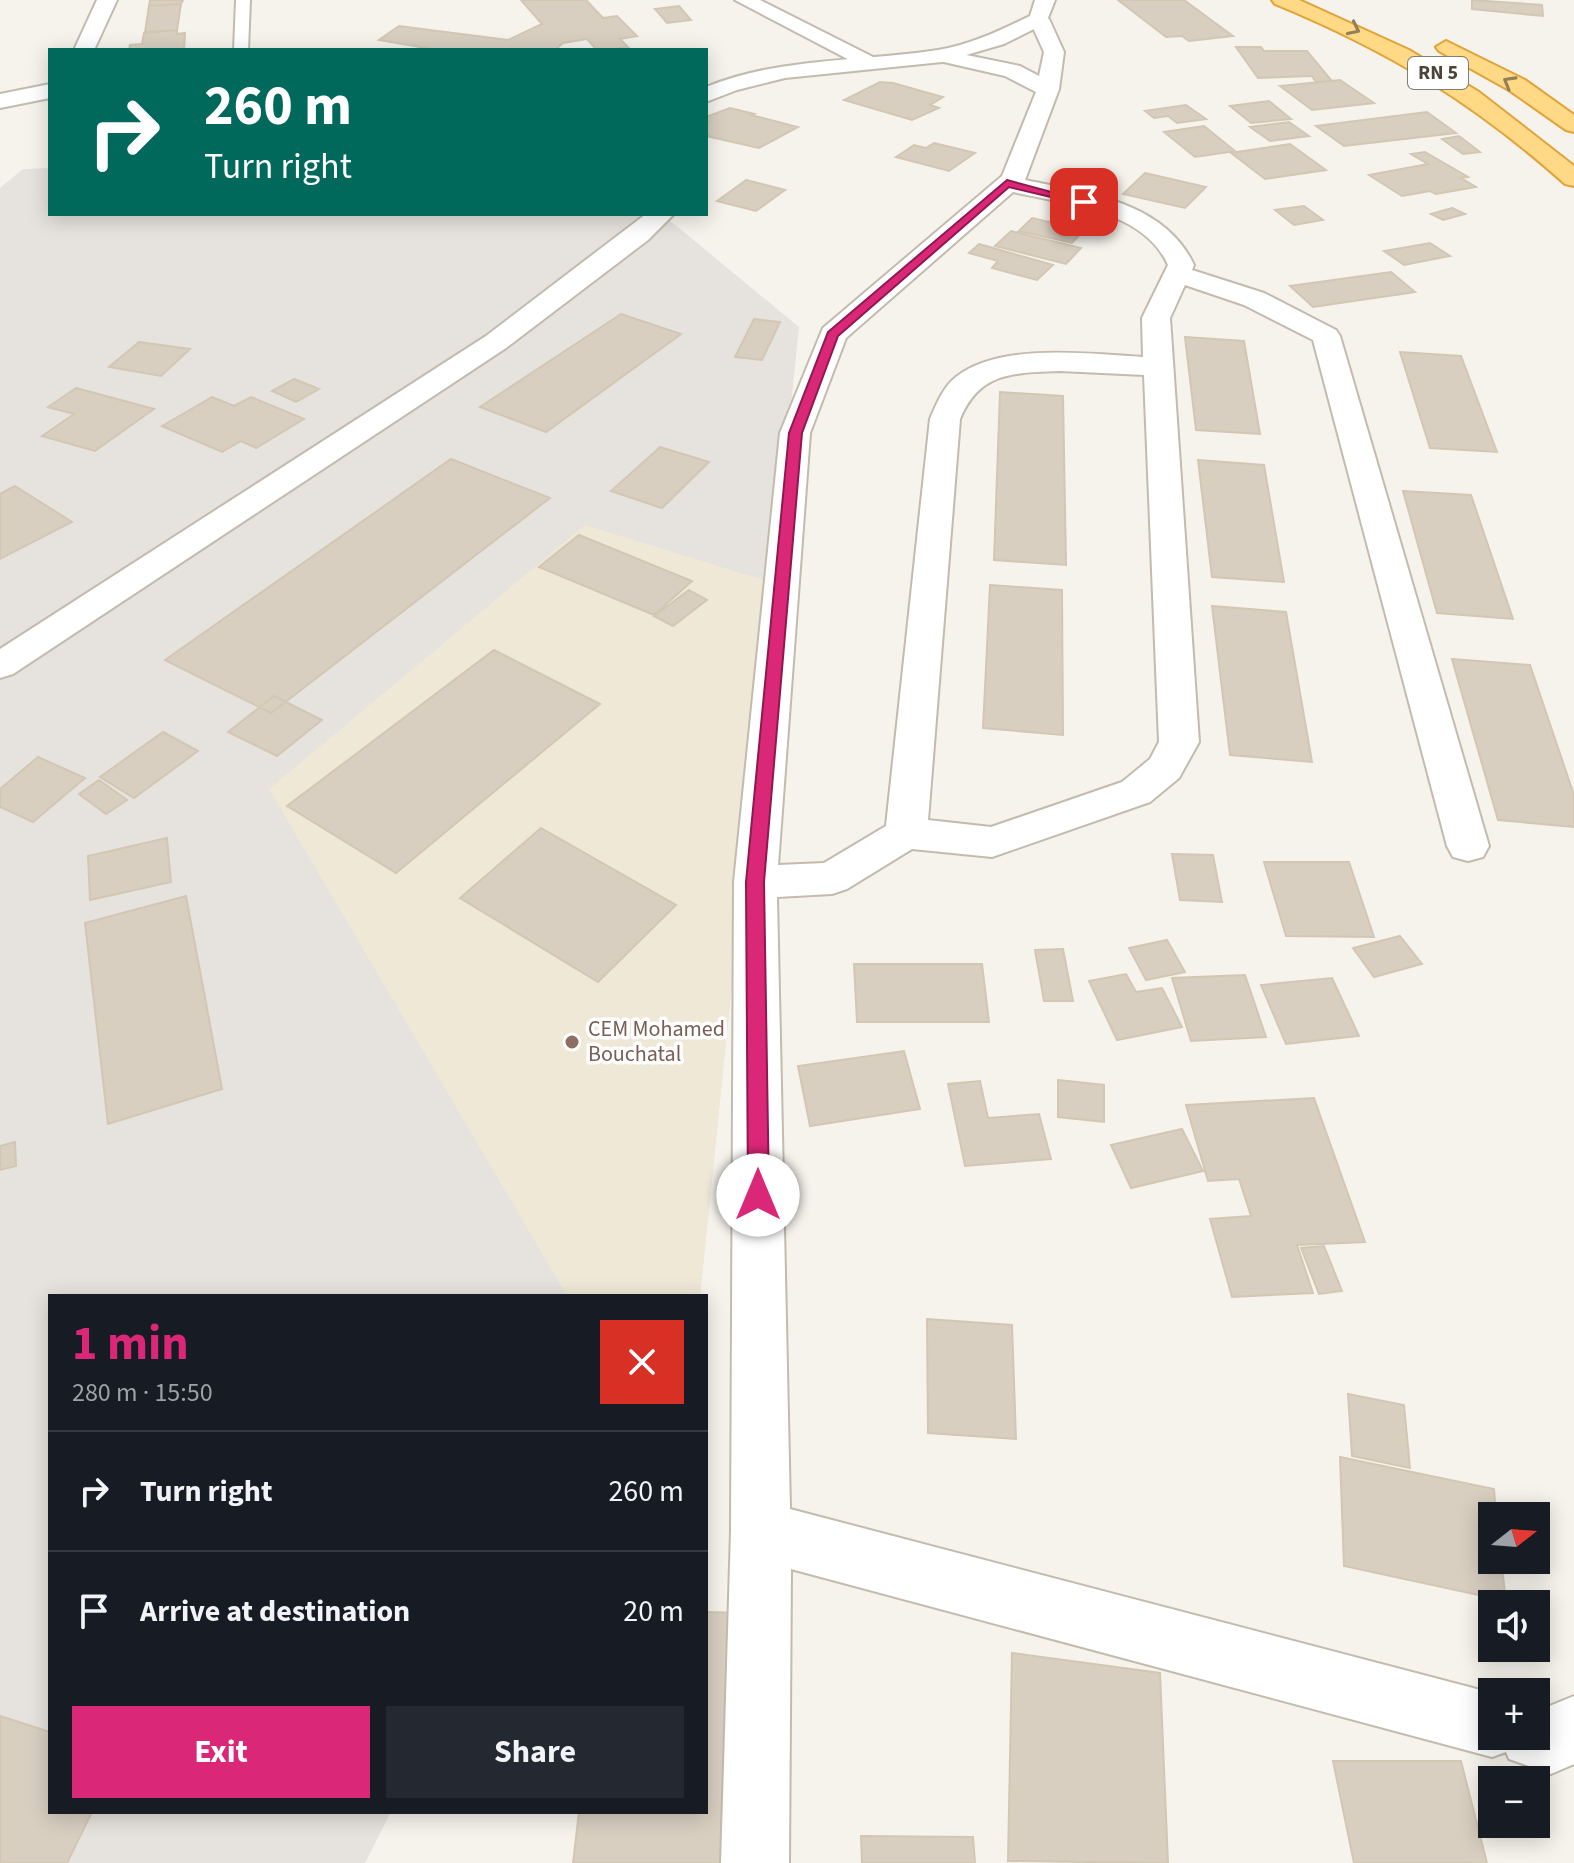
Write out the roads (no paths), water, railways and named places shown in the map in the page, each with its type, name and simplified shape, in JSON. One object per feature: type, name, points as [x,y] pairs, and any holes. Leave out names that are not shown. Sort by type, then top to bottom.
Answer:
[{"type":"highway","name":"RN 5","points":[[1282,0],[1338,21],[1404,53],[1466,90],[1521,130],[1574,179]]},
{"type":"highway","name":"RN 5","points":[[1425,37],[1517,85],[1574,125]]},
{"type":"street","points":[[85,48],[107,0]]},
{"type":"street","points":[[745,0],[866,61]]},
{"type":"street","points":[[708,94],[730,85],[785,72],[866,61],[942,56],[997,40],[1042,10],[1054,52],[1048,89],[1013,179],[833,334],[795,433],[755,882],[761,1531],[755,1863]]},
{"type":"street","points":[[942,56],[1012,71],[1048,89]]},
{"type":"street","points":[[0,101],[48,91]]},
{"type":"street","points":[[755,882],[832,878],[906,833],[992,842],[1136,792],[1165,768],[1179,742],[1156,318],[1178,274],[1179,255],[1171,241],[1157,229],[1131,215],[1007,183]]},
{"type":"street","points":[[0,666],[496,342],[639,235],[659,216]]},
{"type":"street","points":[[1178,274],[1254,299],[1326,336],[1468,846]]},
{"type":"street","points":[[906,833],[945,419],[954,397],[967,383],[984,374],[1021,365],[1158,367]]},
{"type":"street","points":[[761,1531],[1478,1721]]},
{"type":"street","points":[[1550,1741],[1574,1728]]},
{"type":"lane","points":[[241,48],[243,0]]},
{"type":"place","name":"CEM Mohamed Bouchatal","points":[[572,1042]]}]
